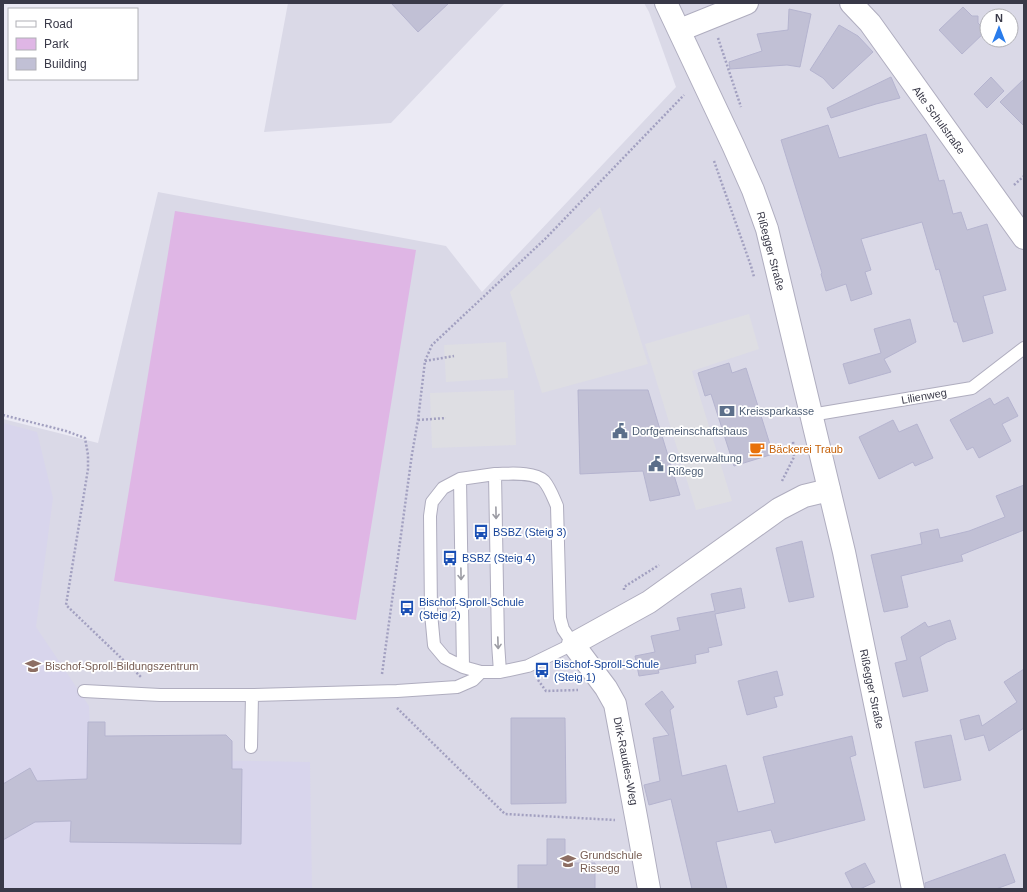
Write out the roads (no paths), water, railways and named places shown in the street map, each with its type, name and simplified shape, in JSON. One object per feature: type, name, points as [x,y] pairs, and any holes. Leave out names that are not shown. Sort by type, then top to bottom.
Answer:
[{"type":"street","name":"Rißegger Straße","points":[[666,3],[734,145],[767,229],[847,565],[912,889]]},
{"type":"street","points":[[680,30],[747,3]]},
{"type":"street","name":"Alte Schulstraße","points":[[851,3],[870,23],[1024,238]]},
{"type":"street","points":[[573,644],[649,602],[778,509],[804,496],[830,490]]},
{"type":"street","name":"Dirk-Raudies-Weg","points":[[573,644],[606,688],[615,704],[649,889]]},
{"type":"lane","name":"Lilienweg","points":[[811,415],[972,388],[1024,348]]},
{"type":"lane","points":[[495,474],[498,643],[500,672]]},
{"type":"lane","points":[[495,474],[527,474],[543,480],[551,491],[557,506],[560,618],[563,629],[573,644],[528,666],[500,672],[480,672],[463,667],[445,658],[434,645],[431,613],[430,516],[432,502],[443,488],[460,479],[495,474]]},
{"type":"lane","points":[[460,479],[463,667]]},
{"type":"lane","points":[[84,691],[160,695],[252,696],[380,692],[457,687],[473,680],[480,672]]},
{"type":"lane","points":[[251,747],[252,696]]},
{"type":"place","name":"Kreissparkasse","points":[[727,411]]},
{"type":"place","name":"Dorfgemeinschaftshaus","points":[[620,431]]},
{"type":"place","name":"Bäckerei Traub","points":[[757,449]]},
{"type":"place","name":"Ortsverwaltung Rißegg","points":[[656,464]]},
{"type":"place","name":"BSBZ (Steig 3)","points":[[481,532]]},
{"type":"place","name":"BSBZ (Steig 4)","points":[[450,558]]},
{"type":"place","name":"Bischof-Sproll-Schule (Steig 2)","points":[[407,608]]},
{"type":"place","name":"Bischof-Sproll-Bildungszentrum","points":[[33,666]]},
{"type":"place","name":"Bischof-Sproll-Schule (Steig 1)","points":[[542,670]]},
{"type":"place","name":"Grundschule Rissegg","points":[[568,861]]}]
